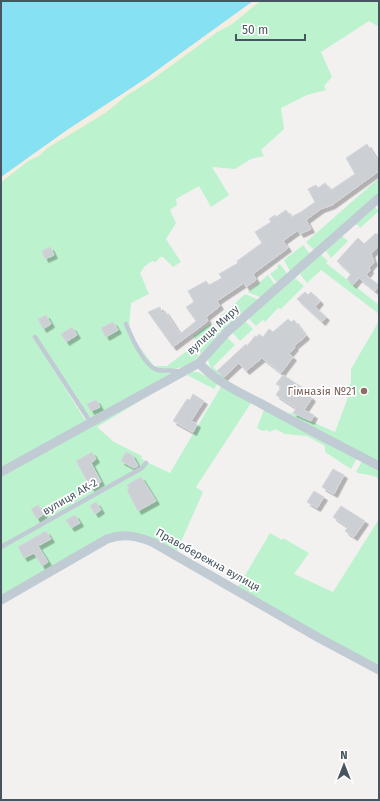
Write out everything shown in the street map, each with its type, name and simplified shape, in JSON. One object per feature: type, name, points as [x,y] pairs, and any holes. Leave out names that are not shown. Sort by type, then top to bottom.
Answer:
[{"type":"street","name":"вулиця Миру","points":[[1,472],[91,424],[180,372],[199,363],[227,332],[379,198]]},
{"type":"street","points":[[199,363],[212,376],[227,385],[317,435],[379,466]]},
{"type":"street","name":"Правобережна вулиця","points":[[1,600],[5,594],[107,539],[121,535],[136,536],[154,543],[319,638],[379,670]]},
{"type":"lane","points":[[126,324],[134,342],[151,366],[160,370],[180,372]]},
{"type":"lane","points":[[35,337],[91,424]]},
{"type":"lane","name":"вулиця АК-2","points":[[1,547],[142,468],[146,462]]},
{"type":"green space","points":[[260,1],[379,1],[379,27],[369,21],[321,52],[332,77],[324,86],[326,90],[307,95],[281,108],[284,129],[261,150],[264,156],[251,159],[235,169],[212,167],[229,195],[211,207],[199,186],[176,199],[177,205],[170,210],[176,223],[166,239],[181,262],[173,267],[163,257],[160,257],[156,262],[152,261],[145,266],[140,273],[149,294],[131,303],[129,326],[136,342],[154,366],[167,366],[192,347],[199,356],[194,361],[183,367],[172,369],[156,368],[173,372],[92,419],[84,410],[36,337],[33,337],[87,423],[1,470],[1,182],[28,161],[40,155],[47,148],[105,113],[127,95],[151,80],[217,32],[232,24]],"holes":[[[136,342],[152,367],[149,366]]]},
{"type":"green space","points":[[379,178],[379,194],[317,251],[306,242]]},
{"type":"green space","points":[[374,207],[379,211],[360,228],[358,225],[355,225]]},
{"type":"green space","points":[[342,236],[348,241],[331,258],[326,251]]},
{"type":"green space","points":[[303,245],[310,254],[291,273],[284,260]]},
{"type":"green space","points":[[321,255],[328,261],[326,263],[379,305],[379,314],[321,270],[307,283],[300,274]]},
{"type":"green space","points":[[280,264],[288,275],[278,284],[270,274],[278,268],[277,266]]},
{"type":"green space","points":[[268,275],[276,286],[262,298],[248,292]]},
{"type":"green space","points":[[295,278],[304,286],[281,309],[278,308],[265,322],[263,320],[256,326],[248,318]]},
{"type":"green space","points":[[245,294],[259,300],[237,319],[228,310]]},
{"type":"green space","points":[[227,311],[235,321],[222,333],[213,322]]},
{"type":"green space","points":[[245,321],[253,329],[240,341],[232,332]]},
{"type":"green space","points":[[379,321],[379,463],[293,419],[294,416],[289,413],[290,412],[335,432],[351,389],[348,387],[351,383],[351,369]]},
{"type":"green space","points":[[210,324],[220,334],[201,354],[194,346],[198,343],[193,336]]},
{"type":"green space","points":[[227,337],[235,345],[213,367],[234,386],[214,372],[208,358]]},
{"type":"green space","points":[[191,372],[198,372],[218,383],[214,389],[187,375]]},
{"type":"green space","points":[[222,385],[357,458],[351,469],[325,452],[325,446],[307,436],[285,434],[275,429],[270,432],[267,430],[263,431],[257,428],[264,410],[251,403],[196,487],[203,492],[176,553],[119,534],[1,598],[1,549],[144,469],[149,463],[170,473]]},
{"type":"green space","points":[[158,390],[97,427],[114,442],[142,456],[141,458],[145,461],[140,467],[1,545],[1,474]]},
{"type":"green space","points":[[362,461],[379,470],[379,479],[356,472]]},
{"type":"green space","points":[[379,519],[379,668],[237,589],[270,533],[282,540],[283,538],[309,553],[294,574],[333,592]]},
{"type":"sand","points":[[253,1],[260,1],[232,24],[217,32],[151,80],[127,95],[105,113],[47,148],[40,155],[28,161],[1,182],[1,177],[67,130],[145,79]]},
{"type":"water","points":[[1,1],[253,1],[145,79],[67,130],[1,177]]},
{"type":"building","points":[[367,144],[379,163],[379,171],[332,205],[321,209],[306,220],[311,229],[300,234],[298,230],[283,241],[288,248],[253,274],[256,280],[246,287],[244,283],[217,301],[220,306],[206,317],[208,321],[173,347],[148,312],[160,307],[162,313],[165,311],[180,334],[196,321],[186,307],[194,302],[188,291],[206,281],[209,285],[222,278],[219,274],[238,263],[237,261],[262,243],[255,232],[271,222],[269,219],[275,215],[276,217],[286,210],[291,217],[315,202],[308,189],[316,185],[318,188],[325,183],[331,190],[355,174],[346,158]]},
{"type":"building","points":[[376,233],[379,237],[379,246],[371,254],[374,262],[366,275],[379,285],[375,291],[359,278],[353,285],[347,279],[351,274],[337,261],[358,238],[364,244]]},
{"type":"building","points":[[50,247],[54,255],[45,259],[42,251]]},
{"type":"building","points":[[305,292],[308,295],[311,292],[320,301],[315,307],[326,317],[322,322],[297,299]]},
{"type":"building","points":[[46,315],[51,324],[43,329],[38,319]]},
{"type":"building","points":[[288,319],[291,322],[294,320],[306,336],[294,346],[295,347],[289,354],[293,357],[281,373],[262,358],[246,371],[239,363],[224,377],[217,371],[246,344],[247,346],[255,336],[257,337],[259,334],[263,337],[269,329],[273,332]]},
{"type":"building","points":[[113,322],[118,330],[106,337],[101,328]]},
{"type":"building","points":[[72,327],[77,335],[66,342],[61,334]]},
{"type":"building","points":[[283,375],[306,390],[304,392],[312,398],[304,410],[314,415],[311,421],[293,413],[296,408],[276,395],[281,387],[276,384]]},
{"type":"building","points":[[193,394],[204,401],[191,421],[197,424],[193,432],[173,421],[187,399],[190,400]]},
{"type":"building","points":[[96,400],[100,407],[91,411],[87,404]]},
{"type":"building","points":[[92,452],[96,459],[91,463],[101,482],[91,488],[76,461]]},
{"type":"building","points":[[126,452],[132,455],[138,466],[134,468],[121,461]]},
{"type":"building","points":[[333,469],[344,475],[334,494],[322,487]]},
{"type":"building","points":[[141,477],[156,501],[138,511],[127,490],[129,488],[127,485]]},
{"type":"building","points":[[314,491],[324,497],[317,508],[307,502]]},
{"type":"building","points":[[96,502],[101,510],[95,514],[90,506]]},
{"type":"building","points":[[38,505],[44,514],[37,519],[31,509]]},
{"type":"building","points":[[341,506],[365,521],[354,537],[345,531],[348,527],[333,517]]},
{"type":"building","points":[[75,515],[80,523],[71,528],[66,520]]},
{"type":"building","points":[[46,531],[51,539],[38,546],[48,562],[42,566],[34,553],[24,558],[18,547]]},
{"type":"place","name":"Гімназія №21","points":[[364,391]]}]
